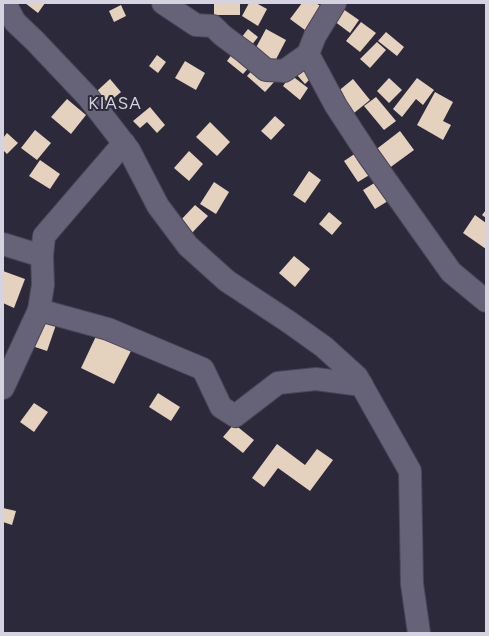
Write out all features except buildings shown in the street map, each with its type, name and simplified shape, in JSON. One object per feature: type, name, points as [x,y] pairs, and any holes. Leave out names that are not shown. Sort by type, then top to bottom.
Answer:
[{"type":"street","points":[[5,3],[14,22],[36,41],[88,97],[124,143],[158,206],[188,246],[227,281],[289,322],[332,354],[357,377],[410,471],[412,584],[419,633]]},
{"type":"street","points":[[163,3],[196,25],[212,26],[266,70],[284,71],[308,54],[315,36],[335,3]]},
{"type":"street","points":[[308,54],[336,106],[368,155],[451,272],[486,301]]},
{"type":"street","points":[[3,388],[39,310],[43,285],[42,256],[44,236],[124,143]]},
{"type":"street","points":[[3,244],[42,256]]},
{"type":"street","points":[[39,310],[108,329],[203,369],[221,406],[235,416],[278,383],[316,379],[362,385]]},
{"type":"district","name":"KIASA","points":[[115,103]]}]
